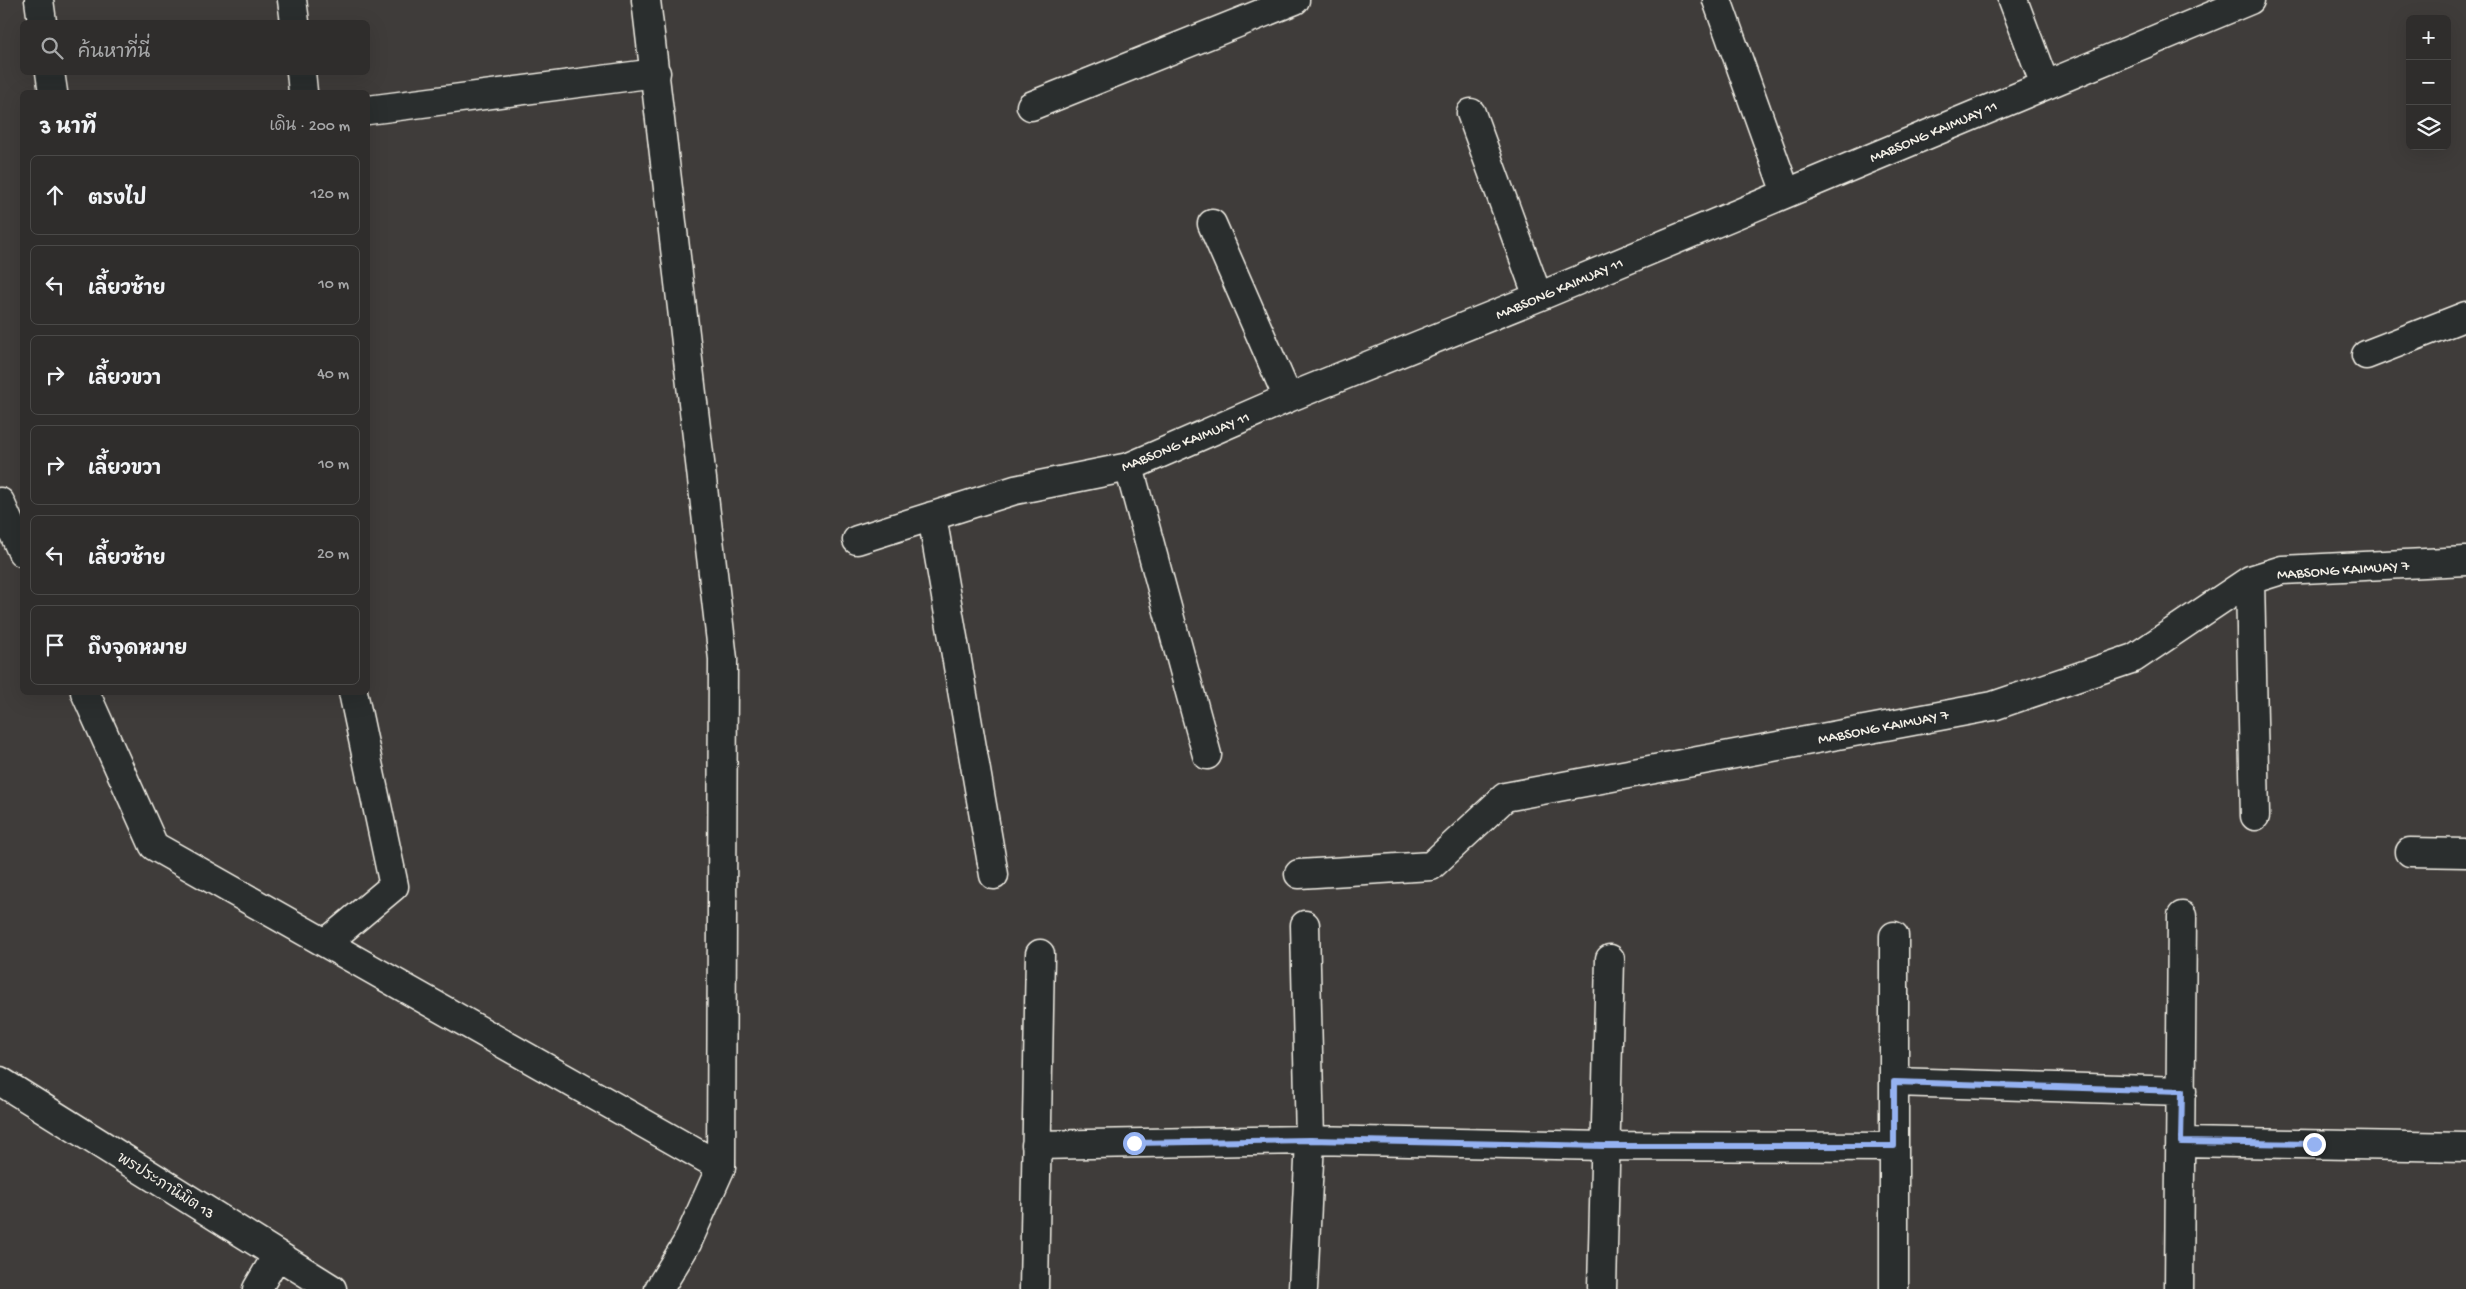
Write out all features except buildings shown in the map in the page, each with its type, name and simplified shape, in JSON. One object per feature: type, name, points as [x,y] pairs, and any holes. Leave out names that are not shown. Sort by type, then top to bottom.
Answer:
[{"type":"street","points":[[39,0],[42,20]]},
{"type":"street","points":[[292,0],[294,20]]},
{"type":"street","points":[[646,0],[723,659],[721,1167],[687,1243],[660,1289]]},
{"type":"street","points":[[1031,106],[1295,0]]},
{"type":"street","points":[[1717,0],[1786,193]]},
{"type":"street","points":[[2013,0],[2045,85]]},
{"type":"street","name":"MABSONG KAIMUAY 11","points":[[857,540],[1015,490],[1129,468],[1288,398],[1538,297],[2250,0]]},
{"type":"street","points":[[370,110],[656,73]]},
{"type":"street","points":[[50,75],[53,90]]},
{"type":"street","points":[[301,75],[303,90]]},
{"type":"street","points":[[1471,114],[1538,297]]},
{"type":"street","points":[[1212,224],[1288,398]]},
{"type":"street","points":[[2366,355],[2466,316]]},
{"type":"street","points":[[1129,468],[1207,755]]},
{"type":"street","points":[[0,502],[20,547]]},
{"type":"street","points":[[932,516],[994,875]]},
{"type":"street","name":"MABSONG KAIMUAY 7","points":[[1299,874],[1431,866],[1504,797],[1993,706],[2134,658],[2250,580],[2282,570],[2466,561]]},
{"type":"street","points":[[2250,580],[2255,816]]},
{"type":"street","points":[[86,695],[154,846],[721,1167]]},
{"type":"street","points":[[326,943],[394,886],[354,695]]},
{"type":"street","points":[[2410,852],[2466,853]]},
{"type":"street","points":[[2179,1289],[2182,916]]},
{"type":"street","points":[[1303,1289],[1310,1140],[1305,925]]},
{"type":"street","points":[[1894,936],[1894,1289]]},
{"type":"street","points":[[1034,1289],[1040,954]]},
{"type":"street","points":[[1602,1289],[1610,959]]},
{"type":"street","name":"พรประภานิมิต 13","points":[[0,1081],[329,1288]]},
{"type":"street","points":[[1894,1082],[2182,1091]]},
{"type":"street","points":[[1036,1145],[1310,1140],[1605,1146],[1894,1146]]},
{"type":"street","points":[[2181,1142],[2466,1147]]},
{"type":"street","points":[[257,1289],[277,1255]]},
{"type":"route","points":[[1134,1143],[1310,1140],[1605,1146],[1894,1146],[1894,1082],[2182,1091],[2181,1142],[2314,1144]]}]
